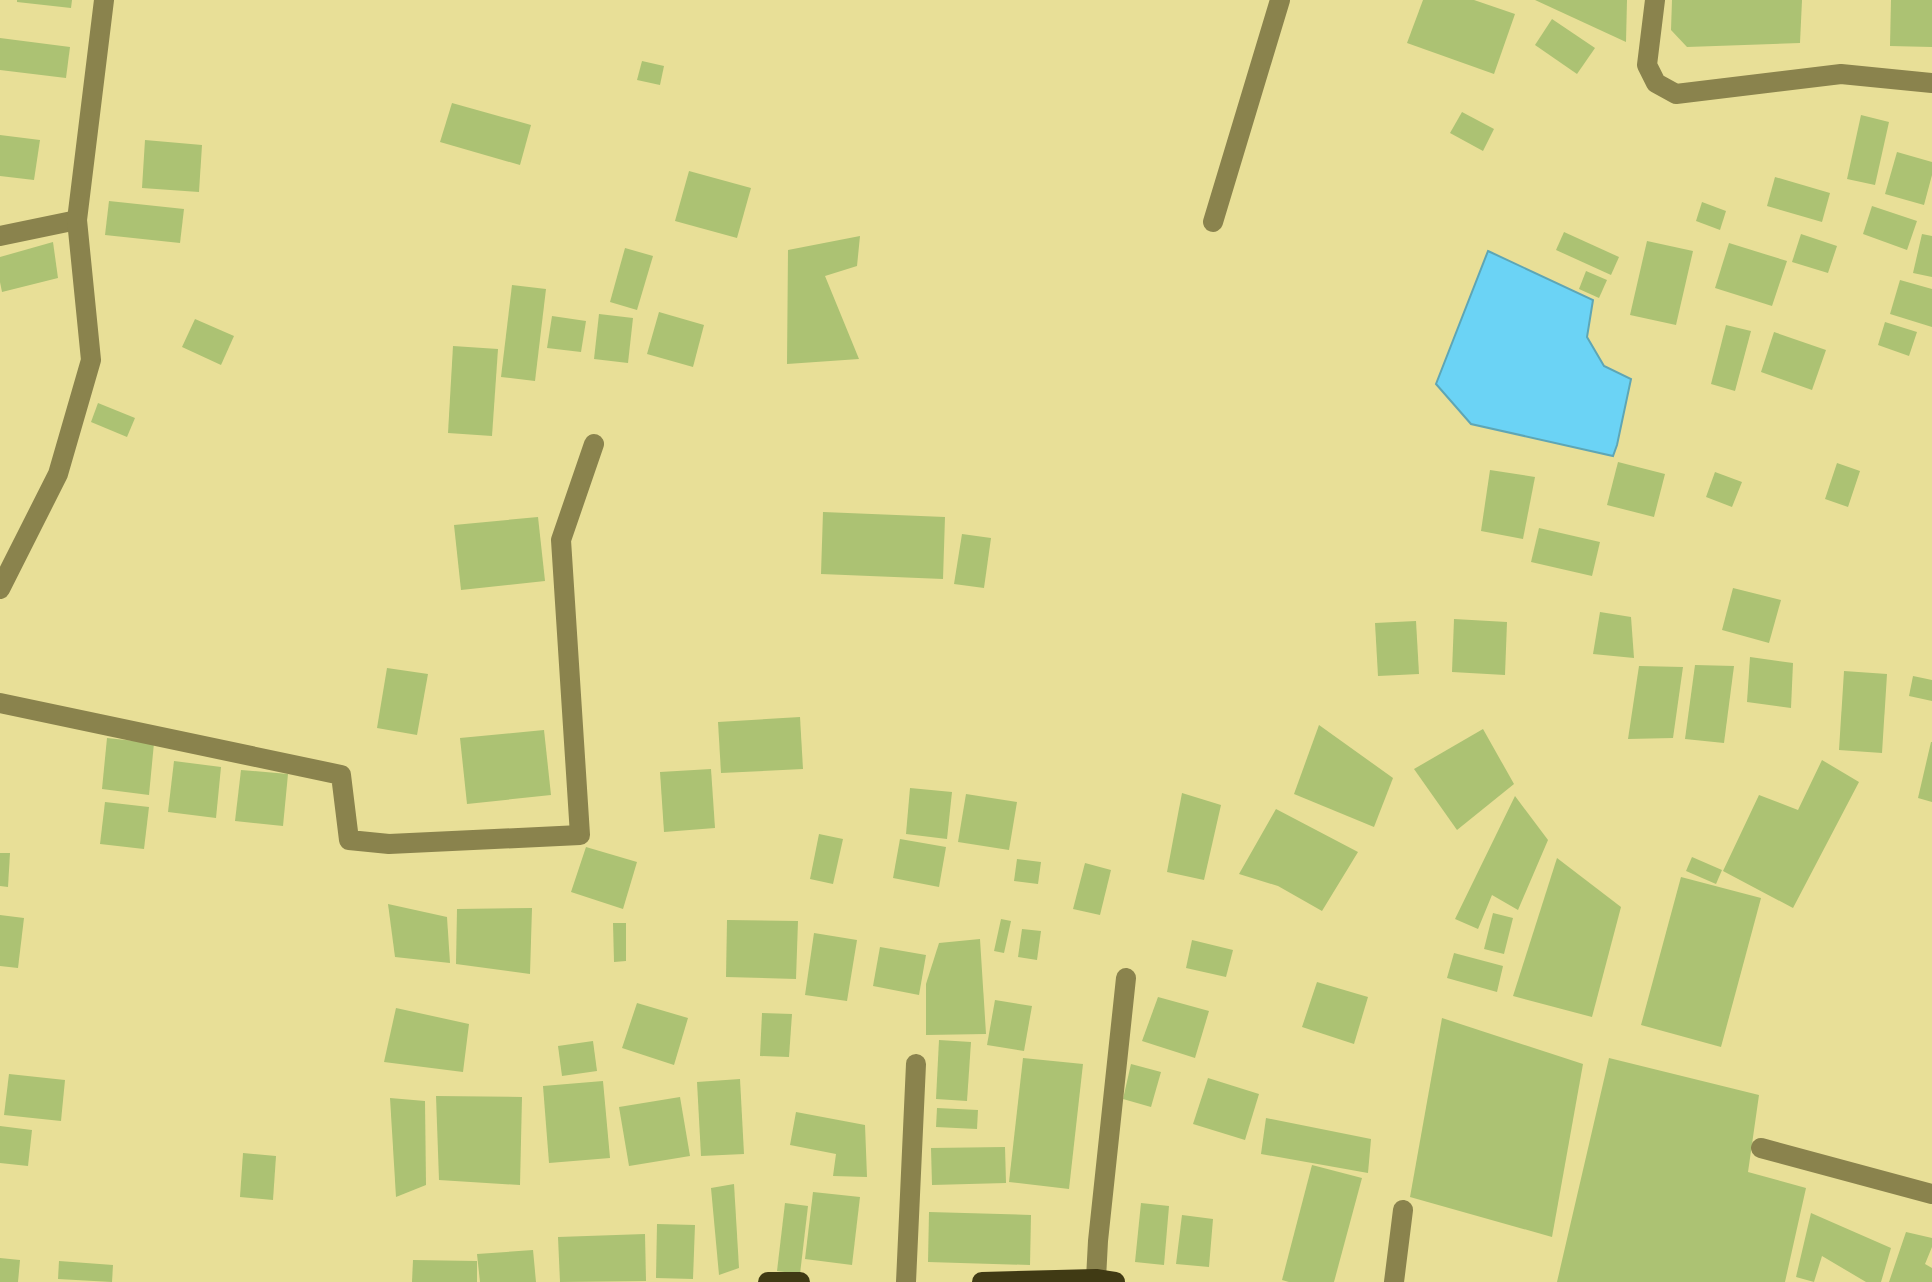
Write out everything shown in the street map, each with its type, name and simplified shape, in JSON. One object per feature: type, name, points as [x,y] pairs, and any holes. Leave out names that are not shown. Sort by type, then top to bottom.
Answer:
[{"type":"main road","points":[[982,1282],[1105,1281]]},
{"type":"main road","points":[[768,1282],[800,1282]]},
{"type":"street","points":[[0,589],[58,474],[91,360],[77,220],[104,0]]},
{"type":"street","points":[[1213,222],[1280,0]]},
{"type":"street","points":[[1655,0],[1647,65],[1656,83],[1676,94],[1841,74],[1932,83]]},
{"type":"street","points":[[0,236],[77,220]]},
{"type":"street","points":[[0,703],[341,775],[349,840],[389,844],[580,835],[561,540],[594,444]]},
{"type":"street","points":[[1105,1281],[1098,1241],[1126,978]]},
{"type":"street","points":[[906,1282],[916,1064]]},
{"type":"street","points":[[1761,1148],[1932,1194]]},
{"type":"street","points":[[1394,1282],[1403,1210]]},
{"type":"water","points":[[1488,251],[1593,300],[1587,337],[1604,366],[1631,379],[1613,456],[1471,424],[1436,384]]},
{"type":"building","points":[[17,0],[72,0],[71,8]]},
{"type":"building","points":[[1423,0],[1474,0],[1515,14],[1494,74],[1407,43]]},
{"type":"building","points":[[1535,0],[1627,0],[1626,42]]},
{"type":"building","points":[[1672,0],[1802,0],[1800,43],[1687,47],[1671,30]]},
{"type":"building","points":[[1891,0],[1932,0],[1932,47],[1890,46]]},
{"type":"building","points":[[1552,19],[1595,48],[1577,74],[1535,45]]},
{"type":"building","points":[[0,38],[70,47],[66,78],[0,70]]},
{"type":"building","points":[[642,61],[664,66],[660,85],[637,80]]},
{"type":"building","points":[[452,103],[531,125],[520,165],[440,142]]},
{"type":"building","points":[[1462,112],[1494,129],[1483,151],[1450,133]]},
{"type":"building","points":[[1861,115],[1889,122],[1875,185],[1847,179]]},
{"type":"building","points":[[0,135],[40,140],[34,180],[0,176]]},
{"type":"building","points":[[145,140],[202,145],[199,192],[142,188]]},
{"type":"building","points":[[1897,152],[1932,162],[1924,205],[1885,194]]},
{"type":"building","points":[[689,171],[751,188],[737,238],[675,221]]},
{"type":"building","points":[[1775,177],[1830,193],[1822,222],[1767,206]]},
{"type":"building","points":[[109,201],[184,209],[180,243],[105,235]]},
{"type":"building","points":[[1702,202],[1726,211],[1720,230],[1696,221]]},
{"type":"building","points":[[1872,206],[1917,221],[1907,250],[1863,234]]},
{"type":"building","points":[[1564,232],[1619,257],[1611,275],[1556,250]]},
{"type":"building","points":[[1801,234],[1837,246],[1828,273],[1792,262]]},
{"type":"building","points":[[1922,234],[1932,236],[1932,277],[1913,273]]},
{"type":"building","points":[[860,236],[857,266],[825,276],[859,359],[787,364],[788,250]]},
{"type":"building","points":[[1647,241],[1693,251],[1676,325],[1630,315]]},
{"type":"building","points":[[53,242],[58,278],[2,292],[0,257]]},
{"type":"building","points":[[1729,243],[1787,261],[1772,306],[1715,288]]},
{"type":"building","points":[[625,248],[653,256],[637,310],[610,302]]},
{"type":"building","points":[[1586,271],[1607,280],[1599,298],[1579,289]]},
{"type":"building","points":[[1900,280],[1932,289],[1932,327],[1890,314]]},
{"type":"building","points":[[512,285],[546,289],[535,381],[501,377]]},
{"type":"building","points":[[659,312],[704,325],[693,367],[647,354]]},
{"type":"building","points":[[599,314],[633,318],[628,363],[594,359]]},
{"type":"building","points":[[552,316],[586,321],[581,352],[547,348]]},
{"type":"building","points":[[195,319],[234,336],[221,365],[182,347]]},
{"type":"building","points":[[1885,322],[1917,332],[1909,356],[1878,345]]},
{"type":"building","points":[[1726,325],[1751,331],[1735,391],[1711,384]]},
{"type":"building","points":[[1774,332],[1826,350],[1812,390],[1761,372]]},
{"type":"building","points":[[453,346],[498,349],[492,436],[448,433]]},
{"type":"building","points":[[98,403],[135,418],[127,437],[91,422]]},
{"type":"building","points":[[1618,462],[1665,474],[1654,517],[1607,505]]},
{"type":"building","points":[[1837,463],[1860,471],[1848,507],[1825,499]]},
{"type":"building","points":[[1490,470],[1535,477],[1523,539],[1481,531]]},
{"type":"building","points":[[1715,472],[1742,482],[1732,507],[1706,497]]},
{"type":"building","points":[[823,512],[945,517],[943,579],[821,574]]},
{"type":"building","points":[[538,517],[545,581],[461,590],[454,525]]},
{"type":"building","points":[[1539,528],[1600,542],[1592,576],[1531,562]]},
{"type":"building","points":[[962,534],[991,538],[984,588],[954,584]]},
{"type":"building","points":[[1733,588],[1781,600],[1769,643],[1722,630]]},
{"type":"building","points":[[1600,612],[1631,617],[1634,658],[1593,654]]},
{"type":"building","points":[[1454,619],[1507,622],[1505,675],[1452,672]]},
{"type":"building","points":[[1416,621],[1419,674],[1378,676],[1375,623]]},
{"type":"building","points":[[1750,657],[1793,663],[1791,708],[1747,702]]},
{"type":"building","points":[[1695,665],[1734,666],[1724,743],[1685,739]]},
{"type":"building","points":[[1639,666],[1683,667],[1673,738],[1628,739]]},
{"type":"building","points":[[387,668],[428,674],[417,735],[377,728]]},
{"type":"building","points":[[1844,671],[1887,674],[1882,753],[1839,750]]},
{"type":"building","points":[[1913,676],[1932,680],[1932,701],[1909,696]]},
{"type":"building","points":[[800,717],[803,769],[721,773],[718,722]]},
{"type":"building","points":[[1319,725],[1393,778],[1374,827],[1294,794]]},
{"type":"building","points":[[1483,729],[1514,784],[1457,830],[1414,769]]},
{"type":"building","points":[[544,730],[551,795],[467,804],[460,738]]},
{"type":"building","points":[[107,738],[154,743],[149,795],[102,789]]},
{"type":"building","points":[[1932,742],[1932,802],[1918,798]]},
{"type":"building","points":[[1822,760],[1859,782],[1793,908],[1723,871],[1759,795],[1798,810]]},
{"type":"building","points":[[174,761],[221,767],[216,818],[168,812]]},
{"type":"building","points":[[711,769],[715,828],[664,832],[660,772]]},
{"type":"building","points":[[241,770],[288,774],[283,826],[235,821]]},
{"type":"building","points":[[910,788],[952,792],[947,839],[906,834]]},
{"type":"building","points":[[1182,793],[1221,805],[1204,880],[1167,872]]},
{"type":"building","points":[[966,794],[1017,802],[1009,850],[958,842]]},
{"type":"building","points":[[1515,796],[1548,840],[1518,910],[1492,895],[1478,929],[1455,919]]},
{"type":"building","points":[[105,802],[149,807],[144,849],[100,844]]},
{"type":"building","points":[[1276,809],[1358,852],[1322,911],[1278,886],[1239,874]]},
{"type":"building","points":[[819,834],[843,839],[833,884],[810,879]]},
{"type":"building","points":[[900,839],[946,847],[939,887],[893,878]]},
{"type":"building","points":[[586,847],[637,862],[623,909],[571,892]]},
{"type":"building","points":[[0,853],[10,853],[8,887],[0,886]]},
{"type":"building","points":[[1692,857],[1722,870],[1716,884],[1686,871]]},
{"type":"building","points":[[1557,858],[1621,907],[1592,1017],[1513,996]]},
{"type":"building","points":[[1017,859],[1041,862],[1038,884],[1014,881]]},
{"type":"building","points":[[1085,863],[1111,870],[1100,915],[1073,909]]},
{"type":"building","points":[[1681,877],[1761,898],[1721,1047],[1641,1025]]},
{"type":"building","points":[[388,904],[447,917],[450,963],[395,957]]},
{"type":"building","points":[[532,908],[530,974],[456,964],[457,909]]},
{"type":"building","points":[[1493,913],[1513,918],[1504,954],[1484,949]]},
{"type":"building","points":[[0,915],[24,918],[18,968],[0,966]]},
{"type":"building","points":[[1001,919],[1011,921],[1004,953],[994,951]]},
{"type":"building","points":[[727,920],[798,921],[796,979],[726,977]]},
{"type":"building","points":[[613,923],[626,923],[626,961],[614,962]]},
{"type":"building","points":[[1022,929],[1041,931],[1037,960],[1018,957]]},
{"type":"building","points":[[814,933],[857,940],[847,1001],[805,995]]},
{"type":"building","points":[[980,939],[986,1034],[926,1035],[926,984],[939,943]]},
{"type":"building","points":[[1192,940],[1233,950],[1226,977],[1186,968]]},
{"type":"building","points":[[880,947],[926,955],[919,995],[873,986]]},
{"type":"building","points":[[1454,953],[1503,966],[1497,992],[1447,978]]},
{"type":"building","points":[[1317,982],[1368,997],[1354,1044],[1302,1027]]},
{"type":"building","points":[[1158,997],[1209,1011],[1195,1058],[1142,1041]]},
{"type":"building","points":[[995,1000],[1032,1006],[1024,1051],[987,1045]]},
{"type":"building","points":[[637,1003],[688,1018],[674,1065],[622,1048]]},
{"type":"building","points":[[396,1008],[469,1024],[463,1072],[384,1062]]},
{"type":"building","points":[[762,1013],[792,1014],[789,1057],[760,1056]]},
{"type":"building","points":[[1442,1018],[1583,1064],[1552,1237],[1410,1197]]},
{"type":"building","points":[[939,1040],[971,1042],[967,1101],[936,1099]]},
{"type":"building","points":[[593,1041],[597,1071],[562,1076],[558,1046]]},
{"type":"building","points":[[1023,1058],[1083,1064],[1069,1189],[1009,1182]]},
{"type":"building","points":[[1609,1058],[1759,1095],[1748,1172],[1806,1188],[1785,1282],[1557,1282]]},
{"type":"building","points":[[1131,1064],[1161,1072],[1151,1107],[1123,1099]]},
{"type":"building","points":[[9,1074],[65,1080],[61,1121],[4,1115]]},
{"type":"building","points":[[1208,1078],[1259,1094],[1245,1140],[1193,1124]]},
{"type":"building","points":[[740,1079],[744,1154],[701,1156],[697,1082]]},
{"type":"building","points":[[603,1081],[610,1158],[549,1163],[543,1086]]},
{"type":"building","points":[[436,1096],[522,1097],[520,1185],[439,1180]]},
{"type":"building","points":[[680,1097],[690,1156],[629,1166],[619,1107]]},
{"type":"building","points":[[390,1098],[425,1101],[426,1185],[396,1197]]},
{"type":"building","points":[[937,1108],[978,1110],[977,1129],[936,1127]]},
{"type":"building","points":[[796,1112],[865,1125],[867,1177],[833,1176],[836,1154],[790,1145]]},
{"type":"building","points":[[1266,1118],[1371,1139],[1368,1173],[1261,1154]]},
{"type":"building","points":[[0,1126],[32,1130],[28,1166],[0,1163]]},
{"type":"building","points":[[1005,1147],[1006,1183],[932,1185],[931,1148]]},
{"type":"building","points":[[243,1153],[276,1156],[273,1200],[240,1197]]},
{"type":"building","points":[[1312,1165],[1362,1178],[1334,1282],[1289,1282],[1282,1280]]},
{"type":"building","points":[[734,1184],[739,1268],[719,1275],[711,1188]]},
{"type":"building","points":[[813,1192],[860,1197],[852,1265],[805,1259]]},
{"type":"building","points":[[785,1203],[808,1206],[800,1274],[777,1271]]},
{"type":"building","points":[[1141,1203],[1169,1206],[1164,1265],[1135,1262]]},
{"type":"building","points":[[929,1212],[1031,1215],[1030,1265],[928,1262]]},
{"type":"building","points":[[1811,1213],[1891,1248],[1881,1282],[1866,1282],[1822,1256],[1814,1282],[1796,1277]]},
{"type":"building","points":[[1182,1215],[1213,1219],[1209,1267],[1176,1264]]},
{"type":"building","points":[[657,1224],[695,1225],[693,1279],[656,1278]]},
{"type":"building","points":[[1906,1232],[1932,1238],[1925,1264],[1932,1268],[1932,1282],[1889,1282]]},
{"type":"building","points":[[645,1234],[646,1281],[560,1282],[558,1237]]},
{"type":"building","points":[[533,1250],[536,1282],[480,1282],[477,1254]]},
{"type":"building","points":[[0,1258],[20,1260],[18,1282],[0,1282]]},
{"type":"building","points":[[413,1260],[477,1261],[477,1282],[412,1282]]},
{"type":"building","points":[[59,1261],[113,1265],[112,1282],[58,1279]]}]
